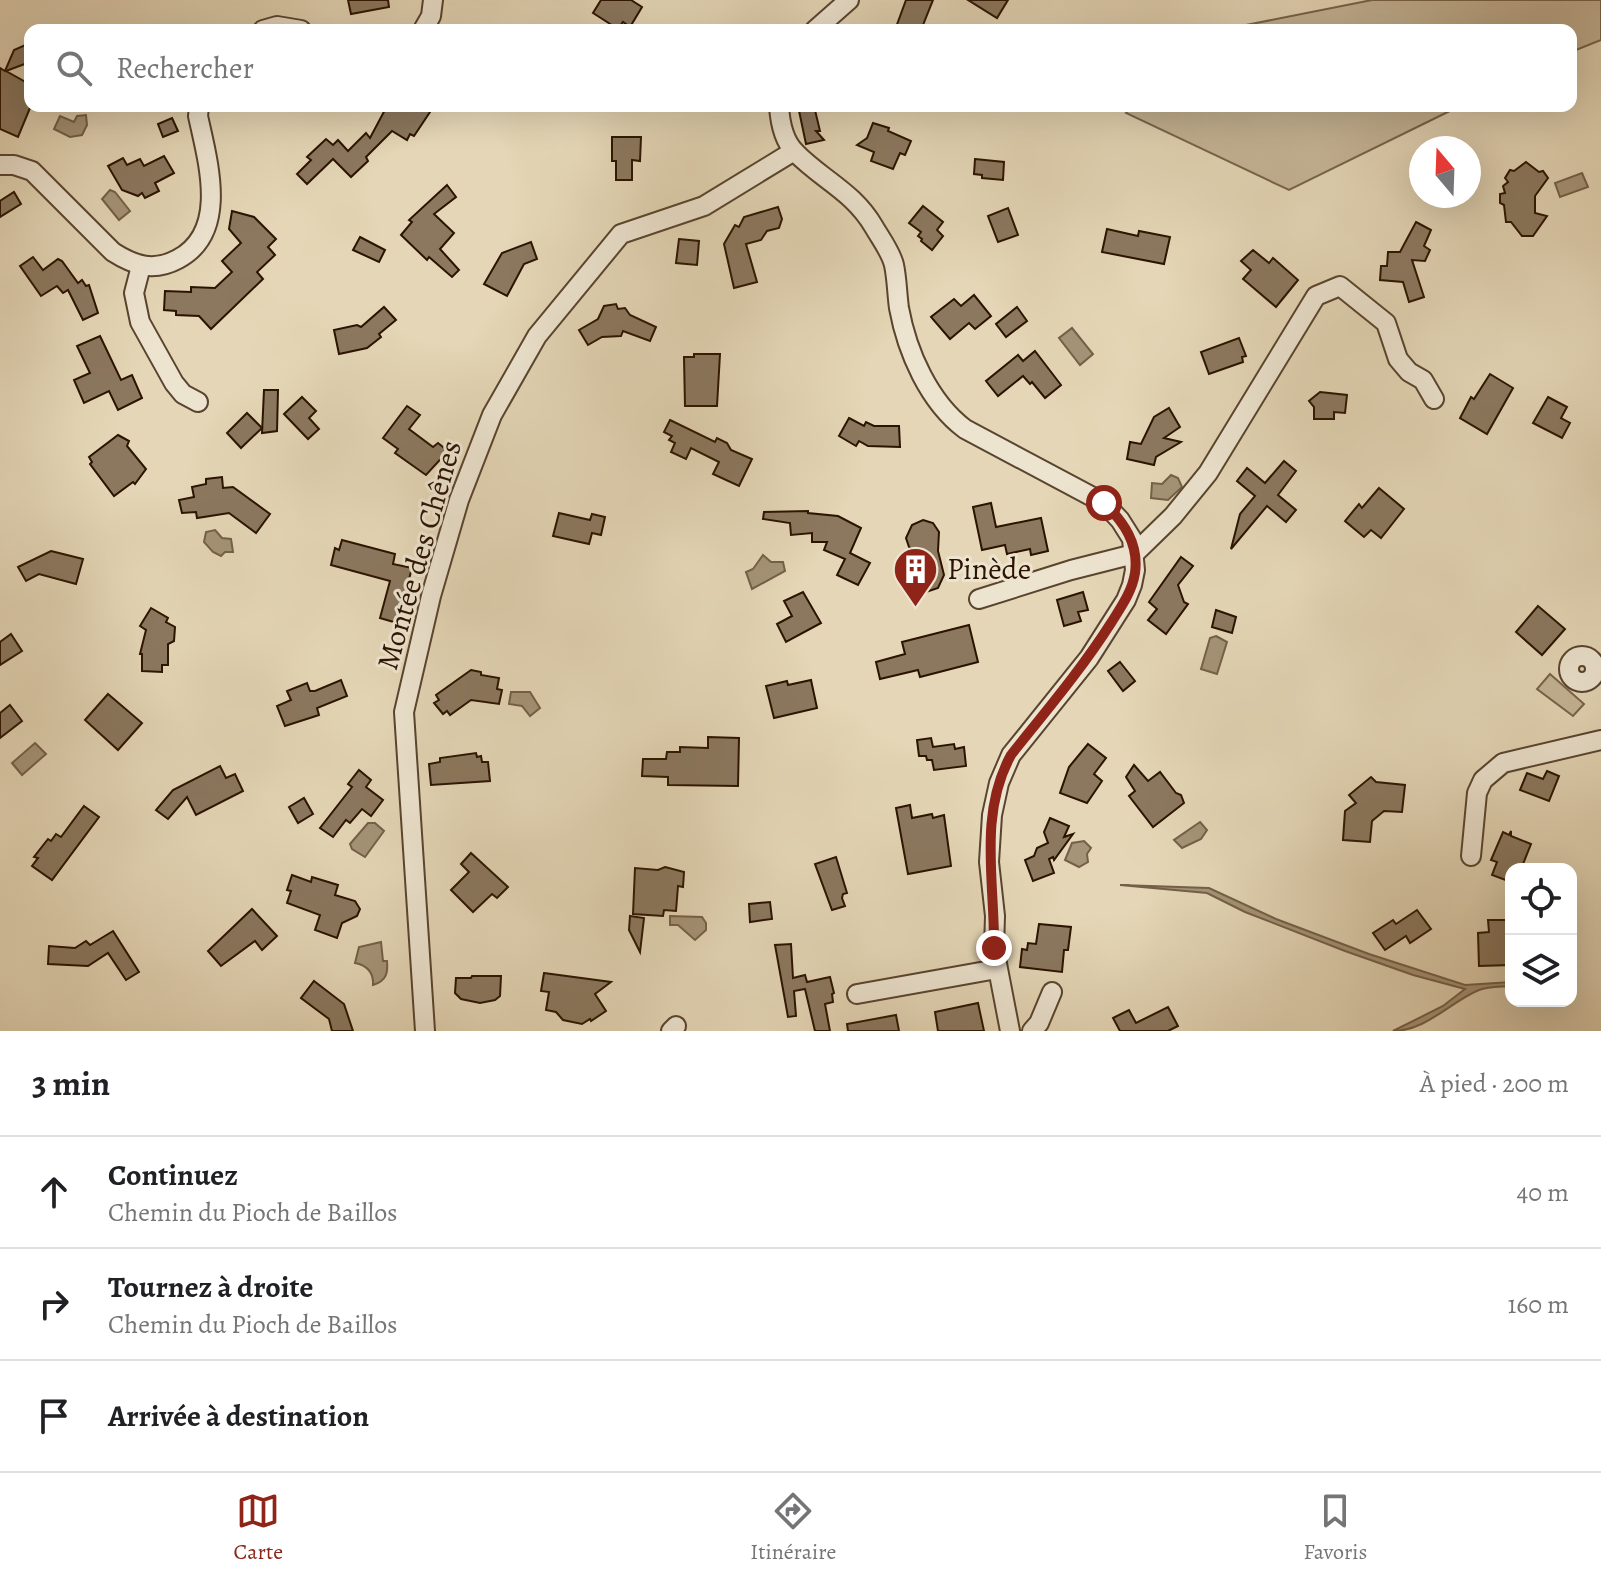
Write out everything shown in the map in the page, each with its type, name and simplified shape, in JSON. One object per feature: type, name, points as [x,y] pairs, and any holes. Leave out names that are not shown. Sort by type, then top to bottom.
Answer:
[{"type":"street","points":[[426,24],[433,0]]},
{"type":"street","points":[[822,24],[849,0]]},
{"type":"street","points":[[0,165],[14,165],[32,171],[113,252],[141,266],[153,268],[166,265],[191,251],[208,225],[211,198],[198,112]]},
{"type":"street","points":[[780,112],[784,133],[794,151],[847,193],[874,226],[894,264],[899,308],[911,352],[921,374],[949,414],[965,429],[1104,503],[1132,539],[1135,570],[1126,600],[1089,658],[1011,755],[995,797],[990,839],[994,948],[1010,1031]]},
{"type":"street","name":"Montée des Chênes","points":[[425,1031],[404,712],[431,596],[459,500],[492,415],[537,336],[621,234],[704,206],[794,151]]},
{"type":"street","points":[[141,266],[134,293],[140,322],[174,383],[183,394],[198,402]]},
{"type":"street","points":[[979,599],[1134,554],[1173,516],[1208,473],[1316,296],[1340,286],[1386,323],[1398,359],[1409,372],[1423,380],[1434,399]]},
{"type":"street","points":[[1471,856],[1477,793],[1483,780],[1503,763],[1513,759],[1601,740]]},
{"type":"street","points":[[857,994],[997,969]]},
{"type":"street","points":[[1032,1031],[1039,1023],[1052,992]]},
{"type":"shaded area","points":[[1372,0],[1601,0],[1601,40],[1577,50],[1577,24],[1251,24]]},
{"type":"shaded area","points":[[1127,112],[1448,112],[1289,190]]},
{"type":"shaded area","points":[[86,115],[87,125],[82,135],[70,137],[54,129],[60,116],[74,122],[77,116]]},
{"type":"shaded area","points":[[1582,173],[1588,187],[1560,197],[1555,183]]},
{"type":"shaded area","points":[[110,190],[130,211],[119,220],[102,199]]},
{"type":"shaded area","points":[[1072,328],[1093,354],[1080,365],[1059,338]]},
{"type":"shaded area","points":[[1171,475],[1178,478],[1182,487],[1168,500],[1151,498],[1152,483],[1162,484]]},
{"type":"shaded area","points":[[215,530],[222,538],[231,539],[233,552],[225,552],[221,556],[204,542],[206,532]]},
{"type":"shaded area","points":[[763,555],[771,562],[783,562],[785,571],[752,589],[746,572],[753,569]]},
{"type":"shaded area","points":[[1216,636],[1227,642],[1217,674],[1201,669],[1210,638]]},
{"type":"shaded area","points":[[1550,674],[1584,704],[1573,716],[1537,689]]},
{"type":"shaded area","points":[[511,692],[530,692],[540,708],[530,716],[522,706],[509,704]]},
{"type":"shaded area","points":[[35,743],[46,754],[22,775],[12,763]]},
{"type":"shaded area","points":[[1200,822],[1207,830],[1201,839],[1182,848],[1174,840]]},
{"type":"shaded area","points":[[368,823],[375,823],[384,831],[365,857],[352,849],[350,844]]},
{"type":"shaded area","points":[[1084,841],[1091,848],[1087,854],[1088,862],[1079,867],[1065,860],[1072,843]]},
{"type":"shaded area","points":[[1120,885],[1209,888],[1276,919],[1369,954],[1465,985],[1505,982],[1505,986],[1479,990],[1427,1021],[1405,1030],[1393,1031],[1443,1006],[1465,989],[1345,951],[1245,912],[1207,893]]},
{"type":"shaded area","points":[[670,916],[702,917],[706,930],[695,940],[678,925],[670,925]]},
{"type":"shaded area","points":[[381,942],[387,972],[384,979],[373,985],[369,970],[355,963],[359,947]]},
{"type":"building","points":[[348,0],[388,0],[389,7],[351,14]]},
{"type":"building","points":[[601,0],[631,0],[642,7],[632,24],[610,24],[593,13]]},
{"type":"building","points":[[906,0],[933,0],[923,24],[897,24]]},
{"type":"building","points":[[968,0],[1008,0],[997,18]]},
{"type":"building","points":[[24,46],[24,64],[6,71],[24,81],[24,112],[28,112],[18,137],[0,129],[0,68],[5,71],[14,50]]},
{"type":"building","points":[[384,112],[430,112],[414,136],[410,134],[407,140],[392,131],[351,177],[333,159],[307,184],[297,174],[311,160],[307,157],[326,139],[333,145],[338,140],[348,151],[366,133],[370,138]]},
{"type":"building","points":[[799,112],[815,112],[820,131],[816,131],[824,140],[806,144]]},
{"type":"building","points":[[172,118],[178,131],[163,137],[158,124]]},
{"type":"building","points":[[873,123],[911,141],[905,155],[900,153],[893,169],[871,161],[874,152],[857,145],[867,138]]},
{"type":"building","points":[[612,137],[641,137],[640,161],[632,160],[632,180],[616,180]]},
{"type":"building","points":[[164,156],[174,173],[155,183],[159,191],[145,198],[142,193],[138,196],[122,190],[108,166],[123,158],[127,165],[140,159],[144,166]]},
{"type":"building","points":[[975,159],[1004,162],[1003,180],[974,174]]},
{"type":"building","points":[[1526,162],[1539,172],[1543,171],[1548,178],[1535,196],[1535,213],[1547,216],[1533,236],[1522,236],[1511,222],[1506,222],[1504,205],[1500,203],[1500,194],[1505,193],[1503,186],[1508,182],[1505,178],[1510,170],[1514,171]]},
{"type":"building","points":[[447,185],[456,197],[434,214],[454,233],[440,249],[459,270],[452,277],[429,257],[427,260],[401,235],[412,222],[409,220]]},
{"type":"building","points":[[14,192],[21,204],[0,217],[0,201]]},
{"type":"building","points":[[923,206],[943,222],[937,230],[943,236],[932,250],[921,241],[918,236],[921,232],[909,223]]},
{"type":"building","points":[[778,207],[782,219],[779,228],[767,231],[761,240],[746,244],[757,282],[734,288],[724,244],[735,225],[739,227],[744,217]]},
{"type":"building","points":[[1008,208],[1018,235],[998,242],[988,216]]},
{"type":"building","points":[[232,211],[254,217],[276,239],[268,247],[275,255],[257,272],[263,279],[211,329],[199,316],[176,315],[176,311],[164,310],[165,291],[191,292],[191,287],[215,288],[232,272],[222,261],[241,243],[229,229]]},
{"type":"building","points":[[1416,222],[1431,230],[1424,246],[1430,250],[1425,261],[1412,260],[1424,297],[1409,302],[1403,282],[1380,280],[1381,266],[1387,266],[1388,252],[1400,252]]},
{"type":"building","points":[[1107,229],[1138,236],[1139,231],[1170,237],[1164,264],[1102,252]]},
{"type":"building","points":[[360,237],[385,250],[379,262],[353,250]]},
{"type":"building","points":[[679,239],[699,241],[697,265],[676,263]]},
{"type":"building","points":[[531,242],[537,259],[524,264],[507,296],[484,284],[502,253]]},
{"type":"building","points":[[1253,250],[1269,263],[1273,258],[1298,280],[1276,307],[1243,279],[1251,270],[1241,261]]},
{"type":"building","points":[[33,257],[43,270],[58,259],[62,261],[78,283],[82,280],[86,286],[89,285],[98,313],[83,320],[68,290],[63,293],[57,286],[41,296],[20,266]]},
{"type":"building","points":[[974,295],[991,316],[975,329],[969,323],[950,339],[931,317],[954,299],[961,306]]},
{"type":"building","points":[[616,304],[618,309],[625,308],[630,315],[656,327],[650,341],[623,331],[621,336],[602,337],[588,345],[579,330],[598,319],[604,306]]},
{"type":"building","points":[[384,307],[396,320],[379,334],[381,337],[367,348],[339,354],[334,330],[357,325],[361,327]]},
{"type":"building","points":[[1017,307],[1027,321],[1006,337],[996,324]]},
{"type":"building","points":[[100,336],[121,380],[132,375],[142,398],[118,410],[109,391],[84,403],[74,380],[90,373],[77,346]]},
{"type":"building","points":[[1239,338],[1246,356],[1242,357],[1243,362],[1209,374],[1201,352]]},
{"type":"building","points":[[1035,351],[1061,385],[1045,398],[1023,376],[998,396],[986,381],[1018,355],[1023,361]]},
{"type":"building","points":[[694,354],[720,354],[717,406],[685,406],[684,357],[694,357]]},
{"type":"building","points":[[1490,374],[1513,388],[1487,434],[1460,418],[1471,397],[1474,399]]},
{"type":"building","points":[[264,390],[278,390],[277,431],[262,433]]},
{"type":"building","points":[[1320,392],[1347,395],[1345,413],[1334,412],[1334,419],[1314,419],[1314,407],[1309,401]]},
{"type":"building","points":[[302,397],[316,411],[309,418],[319,429],[308,439],[284,414]]},
{"type":"building","points":[[1548,397],[1567,407],[1561,418],[1570,423],[1562,438],[1533,423]]},
{"type":"building","points":[[407,406],[420,415],[409,429],[433,447],[438,443],[448,451],[426,475],[395,453],[398,449],[383,438]]},
{"type":"building","points":[[1169,408],[1180,427],[1164,438],[1181,442],[1156,457],[1154,465],[1127,459],[1130,442],[1141,444],[1154,417]]},
{"type":"building","points":[[247,413],[262,428],[241,448],[227,433]]},
{"type":"building","points":[[849,418],[864,426],[866,422],[874,426],[899,426],[900,447],[868,446],[859,441],[856,446],[839,436]]},
{"type":"building","points":[[670,420],[715,442],[717,438],[727,443],[731,450],[752,459],[739,486],[713,474],[719,462],[691,448],[686,459],[671,452],[675,443],[669,440],[672,436],[664,432]]},
{"type":"building","points":[[118,435],[129,441],[127,446],[146,469],[135,484],[133,482],[114,496],[90,464],[89,457]]},
{"type":"building","points":[[1284,461],[1296,471],[1278,495],[1296,510],[1286,522],[1267,506],[1231,549],[1240,514],[1255,496],[1237,481],[1247,468],[1265,483]]},
{"type":"building","points":[[222,477],[223,488],[233,487],[270,514],[256,533],[229,513],[197,518],[196,512],[182,513],[179,500],[194,497],[192,487],[206,484],[206,479]]},
{"type":"building","points":[[1379,488],[1404,509],[1381,538],[1371,530],[1364,537],[1345,521],[1359,504],[1362,508]]},
{"type":"building","points":[[991,503],[996,527],[1041,518],[1048,551],[1031,555],[1030,549],[1007,554],[1005,545],[982,550],[973,507]]},
{"type":"building","points":[[808,511],[838,516],[861,528],[850,553],[870,563],[858,585],[837,575],[845,559],[824,550],[827,542],[812,542],[812,533],[791,535],[790,523],[763,519],[764,512]]},
{"type":"building","points":[[559,513],[590,520],[592,514],[605,517],[601,535],[592,533],[589,544],[553,536]]},
{"type":"building","points":[[923,520],[933,523],[939,532],[938,551],[944,575],[938,588],[917,595],[908,571],[918,555],[909,547],[906,538],[912,525]]},
{"type":"building","points":[[342,540],[395,554],[393,564],[412,568],[397,623],[380,618],[390,581],[331,565],[335,548],[339,550]]},
{"type":"building","points":[[51,551],[83,559],[76,584],[39,574],[26,581],[18,567]]},
{"type":"building","points":[[1181,557],[1193,566],[1178,585],[1184,602],[1188,604],[1166,634],[1148,620],[1157,609],[1149,602]]},
{"type":"building","points":[[803,592],[821,623],[786,642],[777,624],[792,616],[784,601]]},
{"type":"building","points":[[1083,592],[1088,610],[1078,612],[1081,621],[1064,626],[1057,600]]},
{"type":"building","points":[[1538,606],[1565,629],[1542,655],[1516,632]]},
{"type":"building","points":[[151,608],[168,618],[166,622],[175,627],[174,641],[168,644],[168,665],[162,665],[162,672],[142,671],[140,654],[146,630],[140,626]]},
{"type":"building","points":[[1216,610],[1236,617],[1232,633],[1212,627]]},
{"type":"building","points":[[969,625],[978,662],[920,677],[918,670],[880,679],[876,662],[905,654],[902,642]]},
{"type":"building","points":[[11,634],[22,651],[0,665],[0,642]]},
{"type":"building","points":[[1120,662],[1135,681],[1123,691],[1108,671]]},
{"type":"building","points":[[471,670],[499,678],[497,689],[502,690],[499,704],[471,700],[450,715],[447,711],[443,714],[434,703],[439,700],[436,695]]},
{"type":"building","points":[[341,680],[347,696],[317,708],[319,715],[285,726],[277,706],[291,700],[287,691],[307,683],[310,691],[315,691]]},
{"type":"building","points":[[811,680],[817,708],[774,718],[766,686]]},
{"type":"building","points":[[108,694],[142,723],[118,750],[85,720]]},
{"type":"building","points":[[10,705],[22,721],[0,738],[0,713]]},
{"type":"building","points":[[708,737],[739,738],[738,786],[668,785],[668,777],[642,776],[643,759],[666,759],[667,752],[680,752],[680,747],[708,748]]},
{"type":"building","points":[[931,738],[933,747],[954,744],[955,749],[964,747],[966,766],[934,770],[932,760],[919,756],[917,740]]},
{"type":"building","points":[[1088,744],[1106,758],[1094,774],[1102,781],[1087,803],[1060,793],[1069,767]]},
{"type":"building","points":[[476,753],[477,757],[481,756],[482,762],[488,762],[490,781],[431,785],[429,764],[440,762],[440,758]]},
{"type":"building","points":[[1134,765],[1148,781],[1160,772],[1181,795],[1184,803],[1153,827],[1129,796],[1135,791],[1126,777]]},
{"type":"building","points":[[220,766],[226,778],[235,774],[243,791],[196,815],[187,797],[168,819],[156,810],[173,790]]},
{"type":"building","points":[[359,770],[371,780],[366,787],[383,800],[371,816],[362,809],[350,823],[346,820],[333,837],[320,828],[352,787],[348,784]]},
{"type":"building","points":[[1547,771],[1559,776],[1549,801],[1520,790],[1527,773],[1543,779]]},
{"type":"building","points":[[1371,777],[1376,782],[1405,785],[1402,812],[1384,811],[1372,821],[1370,842],[1343,840],[1345,811],[1356,803],[1349,795]]},
{"type":"building","points":[[304,798],[313,814],[298,823],[289,807]]},
{"type":"building","points":[[910,805],[912,818],[944,815],[951,866],[908,874],[896,808]]},
{"type":"building","points":[[84,806],[99,817],[52,880],[32,866],[38,858],[34,857],[48,839],[51,841],[56,834],[61,837]]},
{"type":"building","points":[[1050,818],[1069,826],[1064,837],[1073,834],[1054,860],[1053,857],[1049,859],[1054,873],[1033,881],[1025,860],[1034,856],[1037,848],[1048,843],[1044,832]]},
{"type":"building","points":[[1511,831],[1511,836],[1531,844],[1523,863],[1505,863],[1505,880],[1492,875],[1497,862],[1491,860],[1503,832],[1509,835]]},
{"type":"building","points":[[471,853],[508,887],[497,898],[492,894],[473,912],[451,890],[469,872],[461,864]]},
{"type":"building","points":[[836,857],[847,893],[842,898],[845,906],[832,910],[815,864]]},
{"type":"building","points":[[665,867],[684,872],[683,887],[678,886],[676,911],[664,910],[663,916],[633,914],[635,868],[658,870]]},
{"type":"building","points":[[292,875],[311,882],[312,877],[338,885],[335,895],[355,901],[360,909],[357,916],[342,923],[337,938],[315,930],[320,915],[287,903]]},
{"type":"building","points":[[770,902],[772,919],[750,922],[749,904]]},
{"type":"building","points":[[252,909],[277,936],[262,950],[255,941],[221,966],[208,951]]},
{"type":"building","points":[[1417,910],[1431,929],[1410,943],[1406,936],[1385,950],[1373,933],[1393,920],[1396,924]]},
{"type":"building","points":[[630,916],[644,918],[640,952],[629,930]]},
{"type":"building","points":[[1488,920],[1505,920],[1505,965],[1479,966],[1478,933],[1489,932]]},
{"type":"building","points":[[1039,924],[1071,927],[1062,972],[1020,967],[1022,949],[1027,950],[1028,943],[1036,944]]},
{"type":"building","points":[[113,931],[139,972],[126,980],[108,953],[88,966],[48,964],[49,946],[75,948],[86,941],[90,945]]},
{"type":"building","points":[[791,944],[793,978],[805,975],[807,982],[830,977],[833,1002],[825,1004],[830,1031],[815,1031],[805,989],[794,991],[796,1016],[788,1017],[775,945]]},
{"type":"building","points":[[544,973],[611,982],[595,994],[606,1011],[582,1024],[563,1020],[556,1012],[546,1010],[549,992],[541,991]]},
{"type":"building","points":[[501,976],[500,996],[480,1003],[461,999],[455,993],[456,978]]},
{"type":"building","points":[[314,981],[344,1004],[353,1031],[332,1031],[329,1019],[301,998]]},
{"type":"building","points":[[978,1003],[984,1031],[938,1031],[935,1012]]},
{"type":"building","points":[[1168,1007],[1178,1026],[1168,1031],[1120,1031],[1113,1018],[1129,1010],[1136,1023]]},
{"type":"building","points":[[896,1015],[899,1031],[848,1031],[847,1024]]},
{"type":"place","name":"Pinède","points":[[916,608]]},
{"type":"route","points":[[994,948],[990,839],[995,797],[1004,769],[1011,755],[1089,658],[1126,600],[1132,585],[1135,570],[1132,539],[1104,503]]}]
